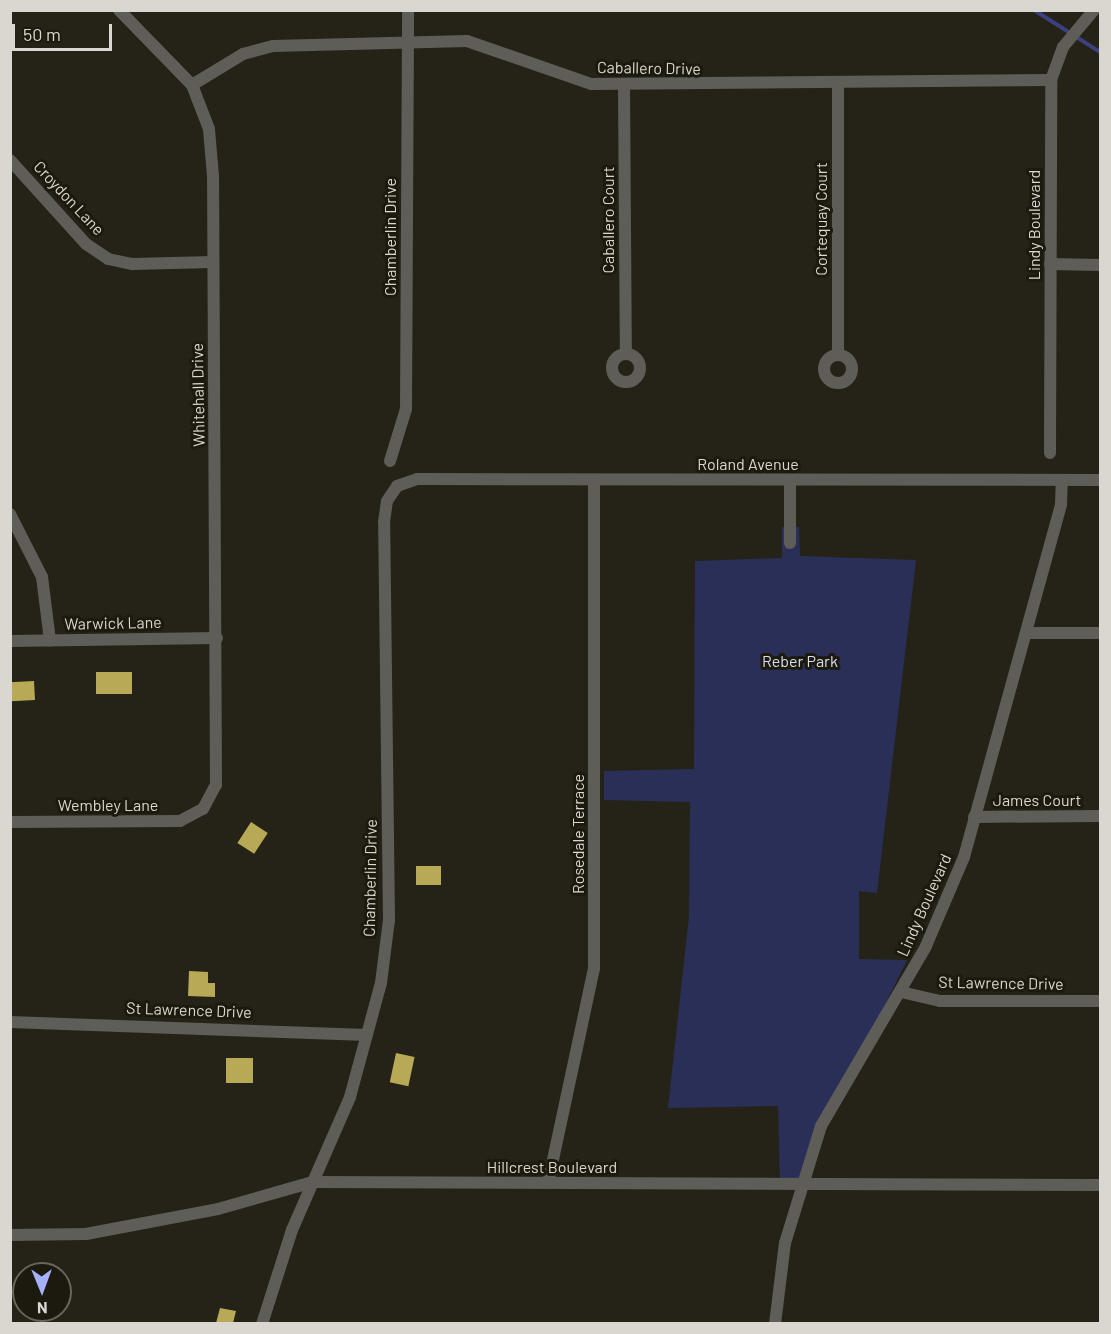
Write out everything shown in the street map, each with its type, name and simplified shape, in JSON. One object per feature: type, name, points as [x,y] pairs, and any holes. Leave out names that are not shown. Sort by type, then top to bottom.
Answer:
[{"type":"street","name":"Whitehall Drive","points":[[119,10],[192,85],[209,129],[213,262],[217,638],[216,785],[203,809]]},
{"type":"street","name":"Chamberlin Drive","points":[[390,460],[406,409],[408,10]]},
{"type":"street","name":"Lindy Boulevard","points":[[1050,453],[1051,80],[1055,64],[1089,15]]},
{"type":"street","name":"Caballero Drive","points":[[192,85],[256,49],[407,43],[482,43],[571,79],[624,86],[1051,80]]},
{"type":"street","name":"Cortequay Court","points":[[838,84],[838,354]]},
{"type":"street","name":"Caballero Court","points":[[624,86],[626,354]]},
{"type":"street","name":"Croydon Lane","points":[[10,160],[86,243],[108,259],[132,264],[213,262]]},
{"type":"street","points":[[1050,264],[1101,265]]},
{"type":"street","name":"Roland Avenue","points":[[397,486],[417,479],[1101,480]]},
{"type":"street","name":"Rosedale Terrace","points":[[548,1183],[594,969],[594,481]]},
{"type":"street","points":[[790,481],[790,543]]},
{"type":"street","name":"Lindy Boulevard","points":[[775,1323],[785,1243],[800,1185],[828,1111],[901,992],[948,900],[1026,633],[1061,504],[1062,481]]},
{"type":"street","name":"Chamberlin Drive","points":[[262,1323],[292,1230],[350,1097],[381,982],[389,920],[384,522],[387,501],[397,486]]},
{"type":"street","points":[[10,514],[42,577],[50,640]]},
{"type":"street","points":[[1026,633],[1101,633]]},
{"type":"street","name":"Warwick Lane","points":[[10,641],[217,638]]},
{"type":"street","name":"Wembley Lane","points":[[10,822],[180,821],[203,809]]},
{"type":"street","name":"James Court","points":[[974,817],[1101,816]]},
{"type":"street","name":"St Lawrence Drive","points":[[901,992],[940,1001],[1101,1001]]},
{"type":"street","name":"St Lawrence Drive","points":[[10,1022],[367,1035]]},
{"type":"street","name":"Hillcrest Boulevard","points":[[10,1235],[86,1234],[218,1209],[314,1182],[1101,1185]]},
{"type":"green space","name":"Reber Park","points":[[782,527],[799,527],[800,556],[916,560],[877,893],[859,891],[859,959],[907,960],[796,1185],[780,1180],[778,1106],[668,1108],[689,916],[690,802],[604,800],[604,771],[694,769],[695,561],[782,558]]},
{"type":"building","points":[[96,672],[132,672],[132,694],[96,694]]},
{"type":"building","points":[[34,681],[35,700],[11,701],[10,682]]},
{"type":"building","points":[[251,822],[268,833],[254,854],[237,843]]},
{"type":"building","points":[[416,866],[441,866],[441,885],[416,885]]},
{"type":"building","points":[[189,971],[208,972],[208,983],[215,983],[215,997],[188,996]]},
{"type":"building","points":[[396,1053],[415,1057],[408,1086],[390,1082]]},
{"type":"building","points":[[226,1058],[253,1058],[253,1083],[226,1083]]},
{"type":"building","points":[[220,1308],[236,1311],[233,1323],[216,1323]]},
{"type":"waterway","points":[[1034,10],[1100,52]]}]
